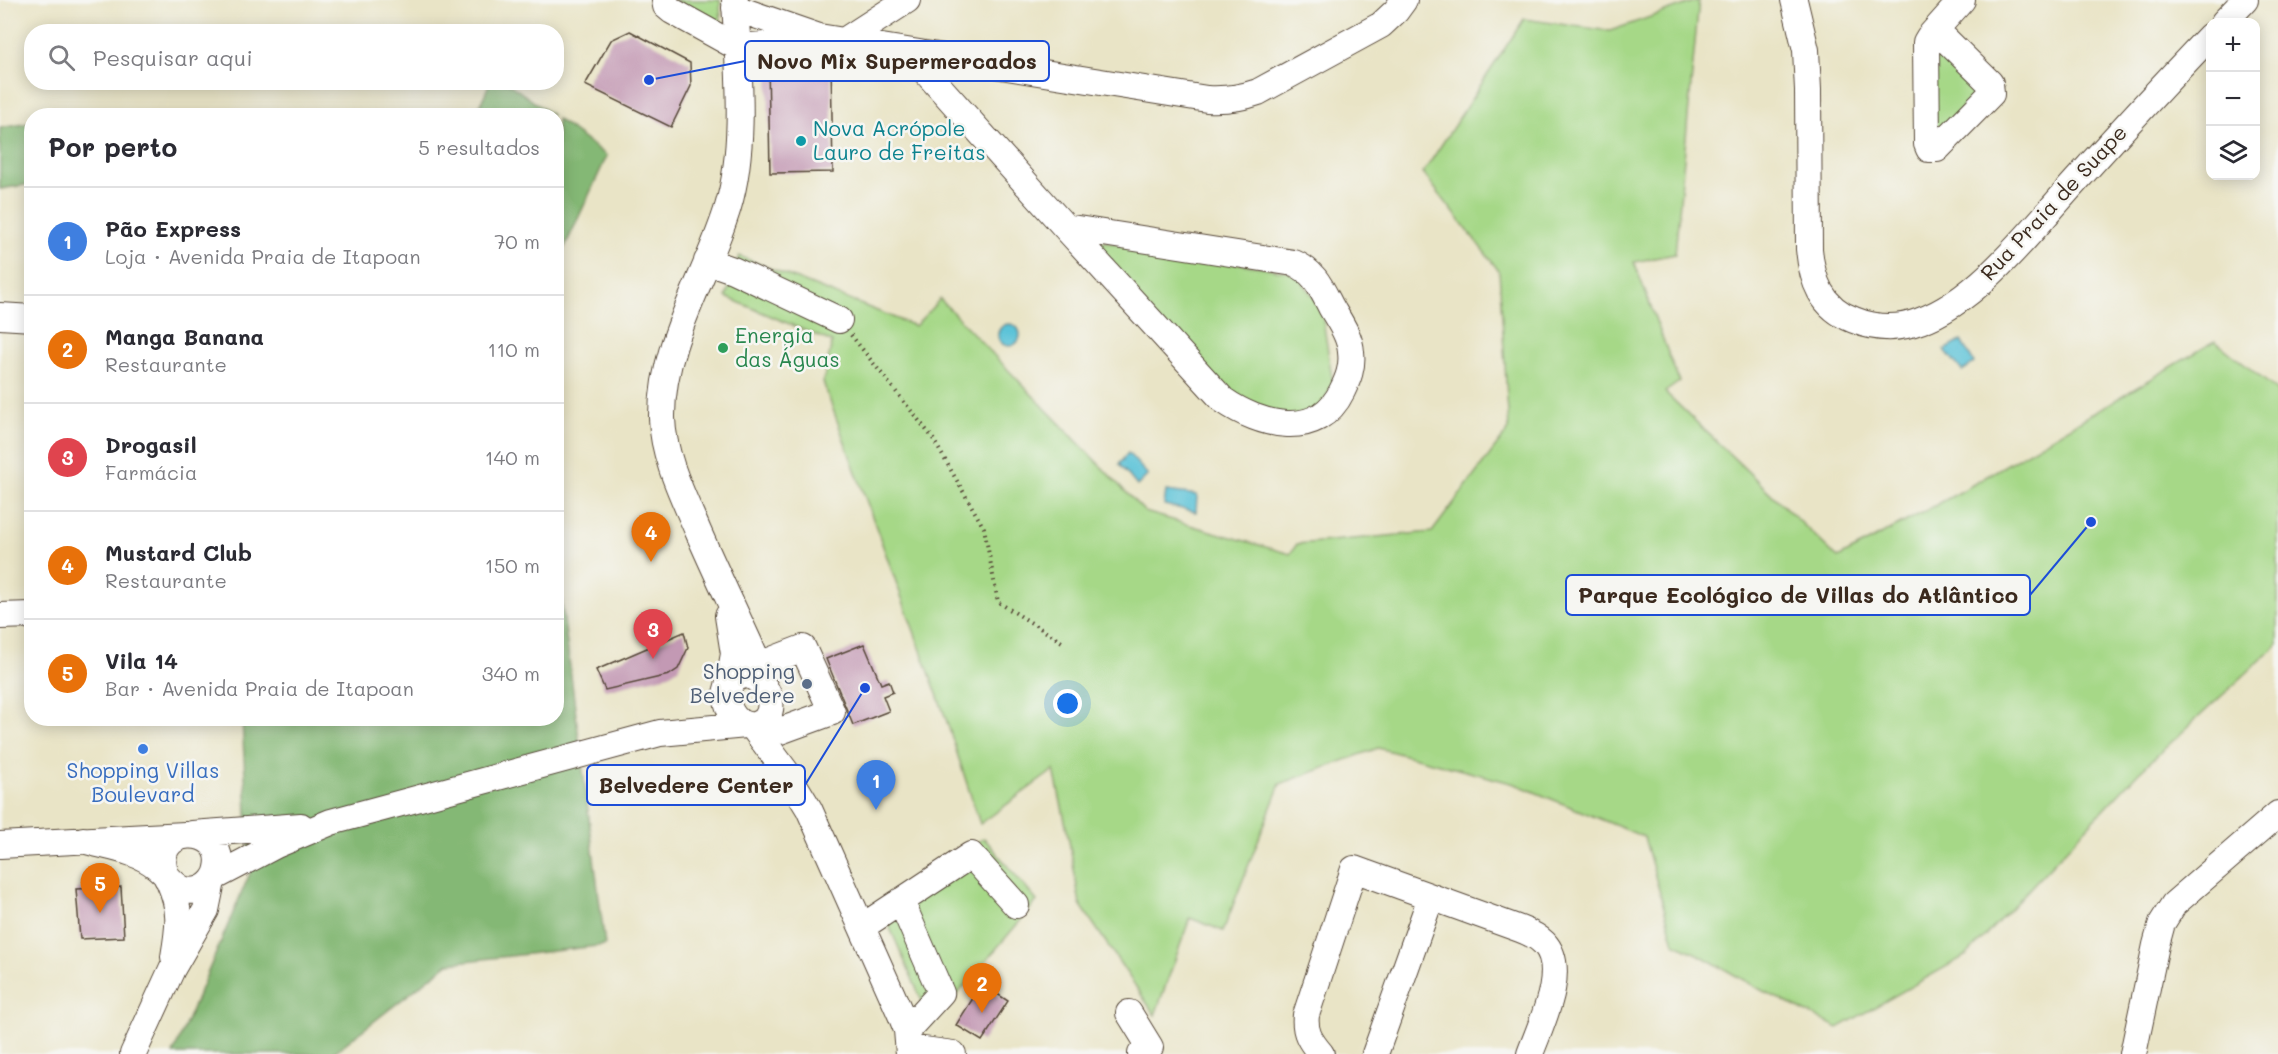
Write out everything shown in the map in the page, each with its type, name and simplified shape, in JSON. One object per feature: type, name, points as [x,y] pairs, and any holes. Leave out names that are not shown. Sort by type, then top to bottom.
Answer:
[{"type":"street","points":[[665,0],[666,6],[672,11],[736,47],[831,39],[907,0]]},
{"type":"street","points":[[762,724],[770,707],[768,693],[683,497],[667,451],[662,419],[664,384],[674,344],[728,210],[735,181],[739,130],[735,4],[831,39],[1207,99],[1232,99],[1258,92],[1381,25],[1404,0]]},
{"type":"street","name":"Rua Praia de Suape","points":[[1794,0],[1806,50],[1811,270],[1818,291],[1831,307],[1850,319],[1871,326],[1898,328],[1922,321],[1949,306],[2007,259],[2083,173],[2206,41]]},
{"type":"street","points":[[1936,30],[1962,0]]},
{"type":"street","points":[[2228,18],[2245,0]]},
{"type":"street","points":[[908,52],[1065,227],[1223,400],[1234,408],[1257,417],[1291,426],[1305,424],[1319,417],[1338,398],[1352,365],[1350,341],[1316,279],[1306,268],[1294,263],[1065,227]]},
{"type":"street","points":[[707,261],[733,270],[839,320]]},
{"type":"street","points":[[0,316],[24,318]]},
{"type":"street","points":[[721,583],[734,654],[726,698],[731,712],[741,723],[762,724],[801,765],[809,809],[862,927],[908,1044]]},
{"type":"street","points":[[0,616],[24,615]]},
{"type":"street","points":[[83,840],[142,858],[157,866],[179,889],[191,891],[203,888],[214,879],[276,845],[331,822],[660,733],[701,714],[727,689],[731,681],[740,676],[758,672],[803,648],[832,712],[762,724],[660,733]]},
{"type":"street","points":[[2133,1054],[2156,945],[2162,923],[2174,903],[2278,814]]},
{"type":"street","points":[[0,845],[190,834],[331,822]]},
{"type":"street","points":[[134,1054],[172,969],[206,910],[219,868],[216,849],[210,842],[190,834],[177,838],[168,845],[163,856],[163,867],[177,900],[179,912],[172,969]]},
{"type":"street","points":[[862,927],[971,855],[1016,905]]},
{"type":"street","points":[[1321,1054],[1309,1039],[1305,1027],[1306,1015],[1354,869],[1534,935],[1545,943],[1551,953],[1554,981],[1530,1054]]},
{"type":"street","points":[[1375,1054],[1431,897]]},
{"type":"street","points":[[901,901],[941,993],[908,1044]]},
{"type":"street","points":[[1129,1013],[1150,1047],[1141,1054]]},
{"type":"street","points":[[908,1044],[953,1054]]},
{"type":"path","points":[[839,320],[932,438],[984,528],[998,602],[1062,642]]},
{"type":"green space","points":[[674,0],[720,0],[721,25]]},
{"type":"green space","points":[[1699,0],[1675,254],[1634,262],[1679,382],[1665,392],[1838,558],[1962,491],[2215,341],[2278,391],[2278,644],[2138,773],[1967,955],[1838,1028],[1674,943],[1644,837],[1515,784],[1378,748],[1280,784],[1223,931],[1190,918],[1155,1015],[1080,904],[1054,770],[980,824],[945,716],[823,382],[832,342],[726,297],[739,256],[915,326],[940,299],[1145,512],[1290,554],[1297,544],[1432,532],[1509,429],[1499,271],[1423,173],[1524,19],[1610,31]]},
{"type":"green space","points":[[1932,45],[1981,91],[1933,140]]},
{"type":"green space","points":[[487,90],[518,90],[542,108],[479,108]]},
{"type":"green space","points":[[24,124],[24,185],[0,189],[0,128]]},
{"type":"green space","points":[[564,124],[607,156],[564,249]]},
{"type":"green space","points":[[1082,238],[1296,273],[1321,307],[1333,384],[1320,409],[1296,420],[1226,394]]},
{"type":"green space","points":[[564,620],[605,945],[449,963],[332,1054],[173,1054],[250,873],[242,726],[564,726]]},
{"type":"green space","points":[[984,838],[1037,901],[932,1024],[881,907]]},
{"type":"water","points":[[1009,324],[1017,327],[1020,335],[1017,343],[1009,346],[1001,343],[998,335],[1001,327]]},
{"type":"water","points":[[1961,341],[1974,363],[1962,371],[1945,350]]},
{"type":"water","points":[[1128,453],[1148,475],[1137,486],[1119,464]]},
{"type":"water","points":[[1166,491],[1197,495],[1196,512],[1164,505]]},
{"type":"building","points":[[630,31],[690,63],[691,86],[671,127],[585,85],[611,40]]},
{"type":"building","name":"Nova Acrópole Lauro de Freitas","points":[[831,62],[833,172],[770,173],[768,63]]},
{"type":"building","points":[[684,632],[688,648],[678,669],[669,675],[605,690],[596,670]]},
{"type":"building","points":[[864,644],[881,684],[889,681],[893,692],[883,696],[889,711],[853,725],[826,659]]},
{"type":"building","points":[[121,887],[124,937],[80,939],[76,889]]},
{"type":"building","points":[[982,984],[1008,1001],[982,1041],[956,1025]]},
{"type":"place","name":"Novo Mix Supermercados","points":[[649,80]]},
{"type":"place","name":"Nova Acrópole Lauro de Freitas","points":[[801,141]]},
{"type":"place","name":"Energia das Águas","points":[[723,348]]},
{"type":"place","name":"Parque Ecológico de Villas do Atlântico","points":[[2091,522]]},
{"type":"place","name":"Mustard Club","points":[[651,562]]},
{"type":"place","name":"Drogasil","points":[[653,659]]},
{"type":"place","name":"Shopping Belvedere","points":[[807,684]]},
{"type":"place","name":"Belvedere Center","points":[[865,688]]},
{"type":"place","name":"Shopping Villas Boulevard","points":[[143,749]]},
{"type":"place","name":"Pão Express","points":[[876,810]]},
{"type":"place","name":"Vila 14","points":[[100,913]]},
{"type":"place","name":"Manga Banana","points":[[982,1013]]}]
